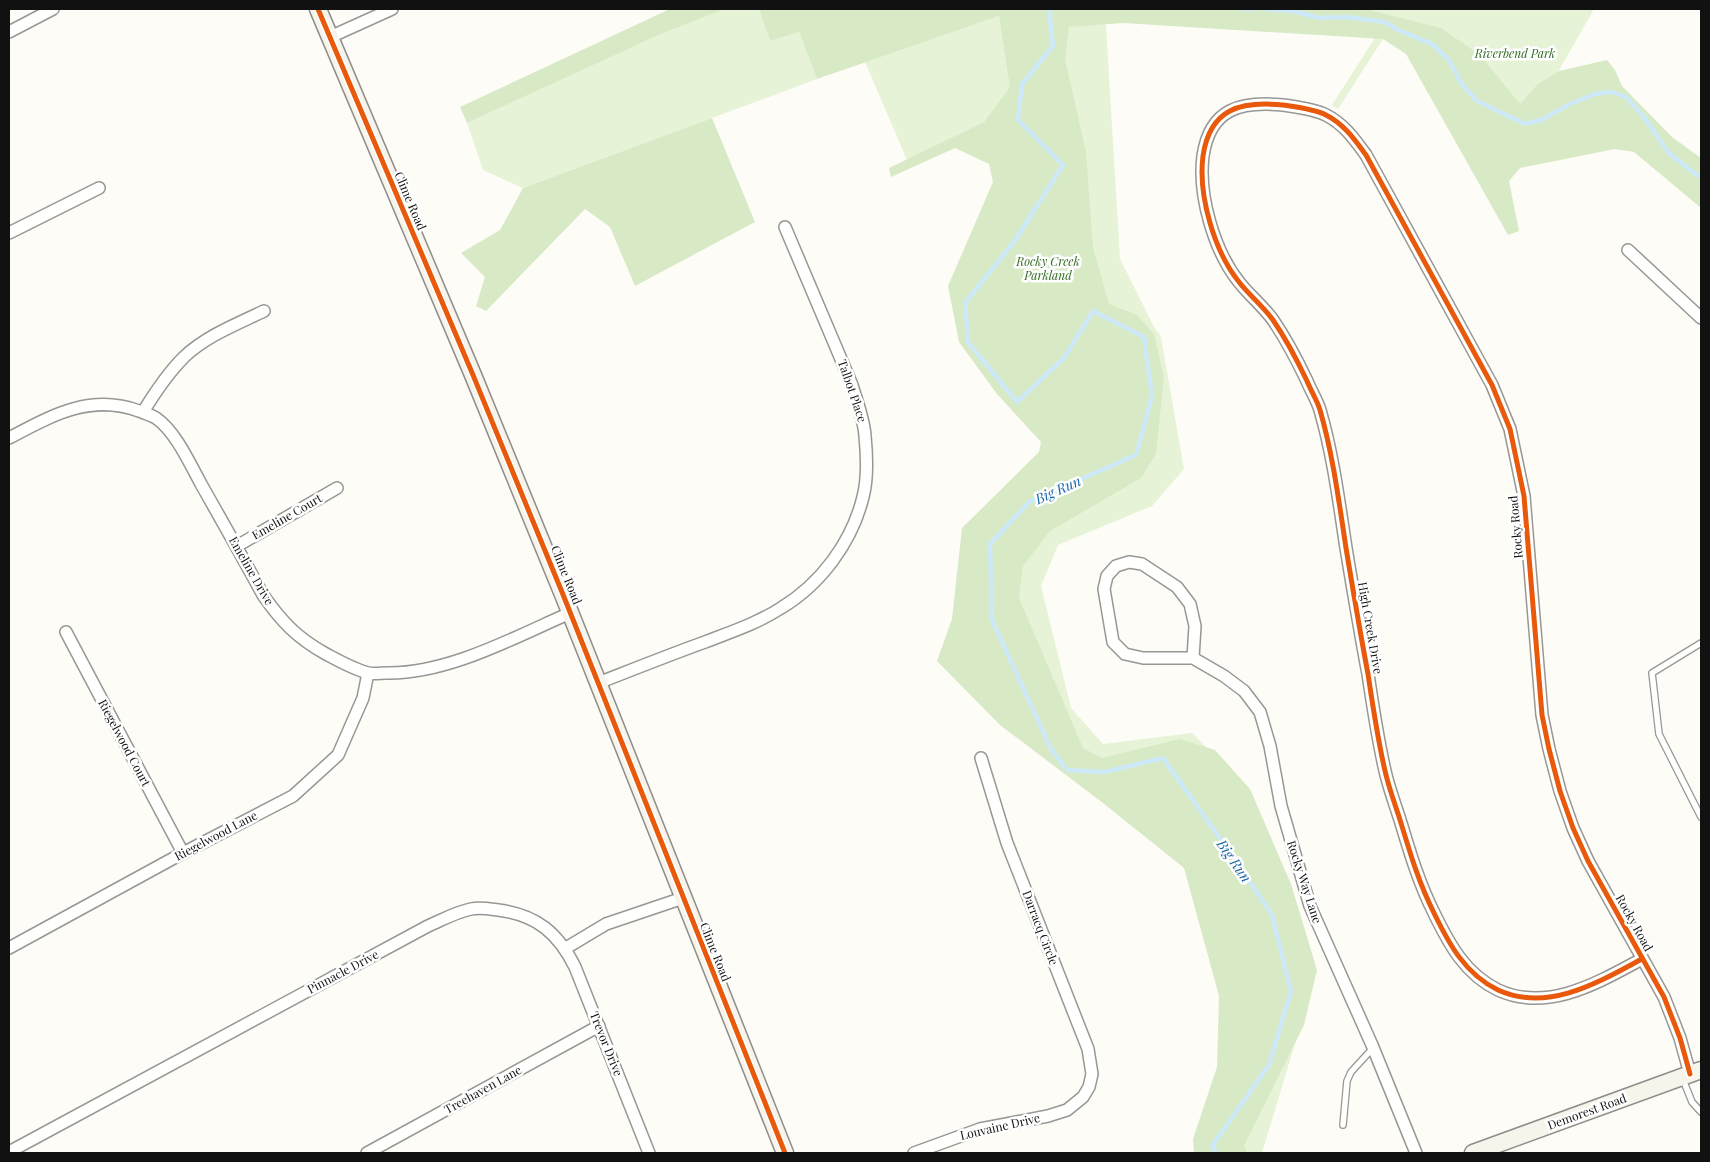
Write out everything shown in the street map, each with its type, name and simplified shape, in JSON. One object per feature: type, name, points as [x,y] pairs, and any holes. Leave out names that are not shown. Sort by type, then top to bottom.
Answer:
[{"type":"main road","name":"Clime Road","points":[[318,9],[473,376],[570,613],[785,1153]]},
{"type":"main road","name":"Demorest Road","points":[[1473,1153],[1691,1073]]},
{"type":"street","points":[[9,32],[53,9]]},
{"type":"street","points":[[330,37],[392,9]]},
{"type":"street","name":"Rocky Road","points":[[1218,122],[1227,113],[1239,106],[1252,103],[1296,107],[1326,114],[1349,132],[1366,155],[1492,385],[1510,429],[1524,496],[1538,679],[1549,749],[1570,819],[1588,861],[1664,997],[1691,1073]]},
{"type":"street","name":"High Creek Drive","points":[[1218,122],[1211,129],[1207,138],[1204,155],[1201,178],[1204,202],[1214,234],[1226,262],[1238,282],[1260,304],[1281,333],[1319,407],[1332,460],[1386,775],[1419,882],[1441,928],[1455,953],[1483,981],[1500,991],[1520,996],[1541,998],[1564,995],[1590,986],[1642,959]]},
{"type":"street","points":[[9,233],[99,188]]},
{"type":"street","name":"Talbot Place","points":[[598,683],[760,620],[782,608],[801,594],[821,575],[838,553],[852,526],[863,497],[866,435],[852,385],[786,227]]},
{"type":"street","points":[[1628,250],[1701,318]]},
{"type":"street","points":[[143,412],[153,396],[184,357],[204,342],[264,311]]},
{"type":"street","name":"Emeline Drive","points":[[9,438],[50,417],[83,406],[114,404],[143,412],[156,418],[175,439],[263,595],[288,628],[308,644],[339,662],[368,673],[397,674],[455,663],[570,613]]},
{"type":"street","name":"Emeline Court","points":[[237,546],[338,488]]},
{"type":"street","points":[[1129,562],[1142,564],[1177,587],[1190,604],[1195,626],[1193,658],[1143,658],[1125,654],[1113,642],[1104,589],[1107,576],[1116,566],[1129,562]]},
{"type":"street","name":"Riegelwood Court","points":[[66,632],[183,853]]},
{"type":"street","name":"Rocky Way Lane","points":[[1193,658],[1224,676],[1244,691],[1260,712],[1270,746],[1281,806],[1310,906],[1374,1048],[1416,1153]]},
{"type":"street","name":"Riegelwood Lane","points":[[9,948],[183,853],[293,796],[338,755],[363,698],[368,673]]},
{"type":"street","name":"Darracq Circle","points":[[982,758],[1007,843],[1088,1049],[1092,1074],[1083,1097]]},
{"type":"street","points":[[566,948],[606,924],[683,898]]},
{"type":"street","name":"Pinnacle Drive","points":[[9,1152],[428,926],[458,912],[473,908],[512,912],[533,919],[551,932],[566,948]]},
{"type":"street","name":"Trevor Drive","points":[[566,948],[649,1153]]},
{"type":"street","name":"Treehaven Lane","points":[[367,1153],[599,1026]]},
{"type":"street","name":"Louvaine Drive","points":[[914,1153],[980,1129],[1058,1114],[1067,1110],[1083,1097]]},
{"type":"lane","points":[[1701,643],[1652,672],[1659,734],[1701,817]]},
{"type":"lane","points":[[1343,1125],[1347,1081],[1351,1072],[1374,1048]]},
{"type":"lane","points":[[1691,1073],[1692,1102],[1701,1112]]},
{"type":"green space","points":[[670,9],[725,9],[661,34],[467,123],[460,107]]},
{"type":"green space","points":[[725,9],[759,9],[770,41],[799,32],[817,79],[523,188],[483,170],[467,123],[661,34]]},
{"type":"green space","points":[[759,9],[1365,9],[1441,28],[1480,55],[1520,104],[1537,85],[1559,71],[1607,60],[1615,70],[1622,86],[1672,137],[1701,158],[1701,208],[1634,152],[1615,149],[1520,168],[1509,181],[1519,231],[1508,235],[1406,54],[1383,39],[1123,23],[1069,27],[1065,59],[1086,152],[1093,247],[1109,304],[1137,315],[1154,334],[1164,377],[1156,454],[1141,478],[1050,531],[1023,566],[1019,598],[1083,748],[1102,758],[1180,739],[1215,750],[1250,789],[1291,884],[1317,970],[1304,1025],[1244,1146],[1248,1153],[1194,1153],[1193,1139],[1217,1067],[1219,996],[1184,868],[1103,803],[1000,725],[937,661],[952,619],[962,528],[1039,452],[1041,442],[997,394],[959,342],[948,286],[993,182],[989,164],[955,148],[891,177],[889,168],[984,122],[1010,87],[999,16],[817,79],[799,32],[770,41]]},
{"type":"green space","name":"Rocky Creek Parkland","points":[[1033,9],[1105,9],[1120,259],[1154,327],[1161,337],[1184,469],[1152,506],[1058,545],[1041,586],[1071,708],[1103,744],[1192,733],[1220,761],[1305,1010],[1262,1153],[1223,1153],[1228,986],[1181,846],[1022,725],[958,602],[1091,447],[1043,103]]},
{"type":"green space","name":"Riverbend Park","points":[[1362,9],[1594,9],[1529,123],[1432,44],[1383,39],[1338,109],[1332,105],[1385,22]]},
{"type":"green space","points":[[999,16],[1011,87],[984,122],[907,160],[865,62]]},
{"type":"green space","points":[[712,118],[755,222],[635,286],[610,227],[585,209],[486,311],[476,306],[485,277],[461,253],[500,230],[523,188]]},
{"type":"waterway","name":"Big Run","points":[[1049,9],[1053,46],[1022,84],[1018,120],[1063,165],[1016,239],[965,303],[968,342],[1017,402],[1064,358],[1093,311],[1144,337],[1152,396],[1136,455],[1029,502],[990,544],[992,620],[1051,749],[1067,770],[1104,772],[1163,758],[1272,915],[1291,991],[1269,1065],[1212,1146],[1217,1153]]},
{"type":"waterway","points":[[1242,9],[1256,9]]},
{"type":"waterway","points":[[1266,9],[1292,11],[1320,18],[1347,17],[1385,22],[1396,29],[1432,44],[1449,60],[1461,83],[1477,101],[1525,124],[1541,120],[1570,104],[1595,94],[1612,92],[1626,97],[1643,116],[1668,152],[1701,177]]},
{"type":"cycle path","points":[[318,9],[473,375],[564,597],[785,1153]]},
{"type":"cycle path","points":[[1642,959],[1608,977],[1573,992],[1536,998],[1517,996],[1498,990],[1476,976],[1452,947],[1434,913],[1412,858],[1383,763],[1329,444],[1320,410],[1299,365],[1278,327],[1230,269],[1215,239],[1210,222],[1203,188],[1203,156],[1213,127],[1220,118],[1230,111],[1241,107],[1268,104],[1305,108],[1326,115],[1349,133],[1366,155],[1492,385],[1510,429],[1524,496],[1542,715],[1560,791],[1573,828],[1588,861],[1664,997],[1680,1038],[1690,1074]]}]
